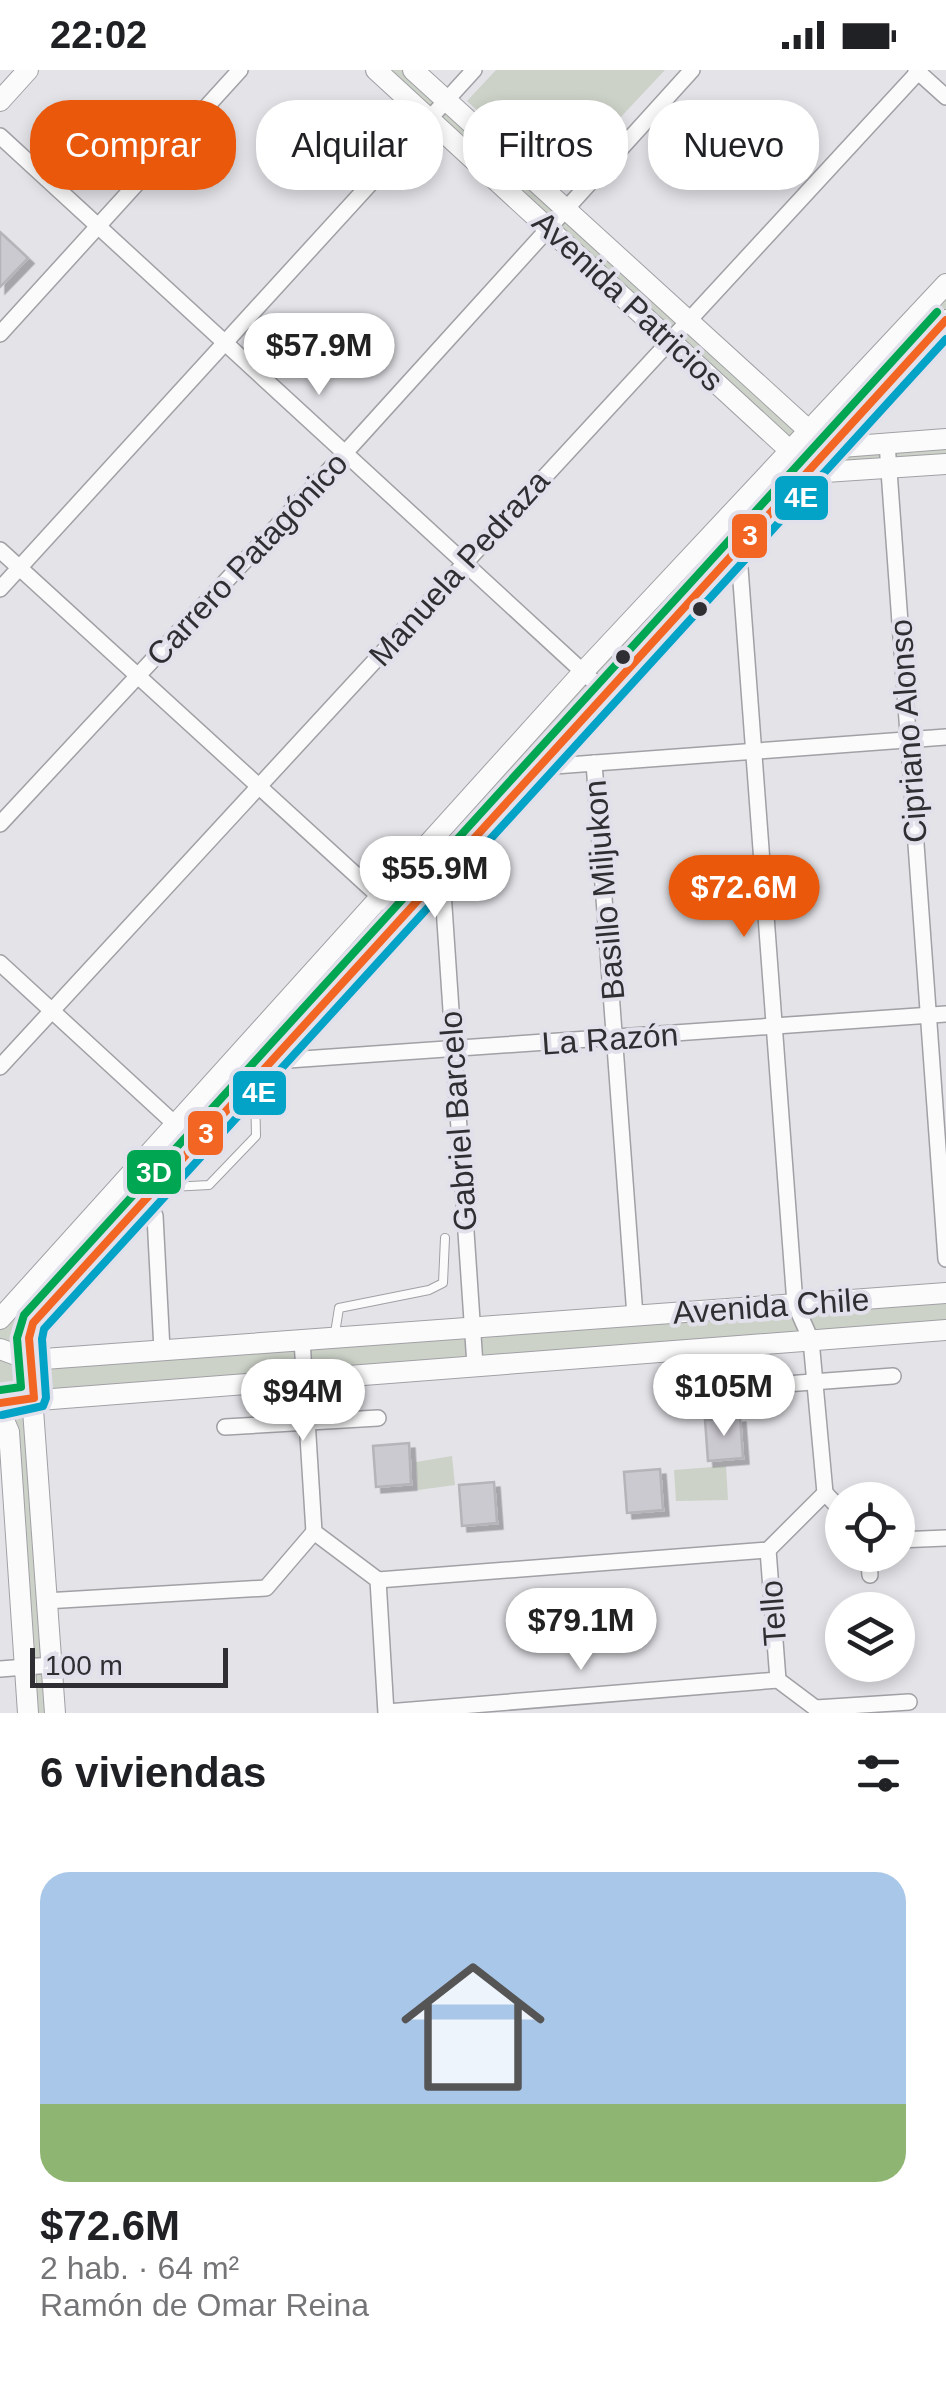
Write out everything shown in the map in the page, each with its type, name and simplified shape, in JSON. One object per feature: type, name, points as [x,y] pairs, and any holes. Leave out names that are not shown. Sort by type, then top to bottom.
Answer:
[{"type":"main road","points":[[0,100],[28,70]]},
{"type":"main road","name":"Avenida Patricios","points":[[376,70],[409,100]]},
{"type":"main road","name":"Avenida Patricios","points":[[413,70],[828,448]]},
{"type":"main road","name":"Avenida Patricios","points":[[443,131],[810,469]]},
{"type":"main road","points":[[0,1319],[584,671],[946,284]]},
{"type":"main road","points":[[54,1713],[29,1338],[34,1323],[946,320]]},
{"type":"main road","points":[[828,448],[946,439]]},
{"type":"main road","points":[[810,469],[825,472],[946,464]]},
{"type":"main road","name":"Avenida Chile","points":[[0,1403],[32,1380],[162,1350],[946,1293]]},
{"type":"main road","name":"Avenida Chile","points":[[0,1349],[32,1380],[302,1378],[946,1330]]},
{"type":"main road","points":[[0,1411],[9,1432],[28,1713]]},
{"type":"street","points":[[0,334],[240,70]]},
{"type":"street","points":[[443,104],[474,70]]},
{"type":"street","name":"Carrero Patagónico","points":[[0,824],[345,453],[692,70]]},
{"type":"street","points":[[918,71],[946,97]]},
{"type":"street","name":"Manuela Pedraza","points":[[0,1068],[918,71]]},
{"type":"street","points":[[0,136],[606,693]]},
{"type":"street","points":[[0,590],[365,190]]},
{"type":"street","name":"Cipriano Alonso","points":[[886,444],[946,1258]]},
{"type":"street","points":[[0,550],[403,918]]},
{"type":"street","points":[[314,1532],[378,1580],[768,1550],[825,1494],[811,1340],[795,1304],[740,568],[729,559]]},
{"type":"street","points":[[541,767],[946,738]]},
{"type":"street","name":"Basillo Miljukon","points":[[594,763],[635,1316]]},
{"type":"street","name":"Gabriel Barcelo","points":[[442,877],[475,1365]]},
{"type":"street","points":[[0,963],[175,1124]]},
{"type":"street","name":"La Razón","points":[[274,1061],[946,1014]]},
{"type":"street","points":[[127,1178],[154,1188],[162,1350]]},
{"type":"street","points":[[45,1600],[266,1588],[274,1582],[314,1532],[302,1340]]},
{"type":"street","points":[[744,1387],[893,1376]]},
{"type":"street","points":[[226,1427],[378,1418]]},
{"type":"street","points":[[915,1539],[946,1538]]},
{"type":"street","name":"Tello","points":[[768,1550],[778,1680],[819,1710]]},
{"type":"street","points":[[378,1580],[387,1712],[778,1680]]},
{"type":"street","points":[[0,1669],[51,1665]]},
{"type":"street","points":[[819,1710],[909,1702]]},
{"type":"lane","points":[[154,1188],[208,1185],[256,1136],[255,1081]]},
{"type":"lane","points":[[334,1338],[339,1308],[430,1290],[443,1283],[444,1238]]},
{"type":"shaded area","points":[[376,70],[413,70],[463,115],[463,150],[443,132],[443,100],[409,100]]},
{"type":"shaded area","points":[[496,70],[665,70],[628,109],[628,100],[468,100]]},
{"type":"shaded area","points":[[506,190],[545,190],[810,431],[946,284],[946,320],[829,447],[946,439],[946,464],[810,469],[33,1323],[30,1360],[946,1293],[946,1330],[34,1398],[55,1713],[28,1713],[0,1411],[0,1319],[791,452]]},
{"type":"shaded area","points":[[452,1456],[455,1485],[418,1490],[416,1462]]},
{"type":"shaded area","points":[[726,1466],[728,1500],[676,1501],[674,1470]]},
{"type":"building","points":[[0,232],[28,258],[0,287]]},
{"type":"building","points":[[740,1417],[743,1458],[708,1461],[705,1420]]},
{"type":"building","points":[[409,1443],[411,1484],[376,1487],[373,1446]]},
{"type":"building","points":[[660,1469],[663,1510],[627,1513],[624,1472]]},
{"type":"building","points":[[494,1482],[497,1523],[462,1526],[459,1485]]},
{"type":"transit line","name":"3D","points":[[0,1390],[21,1387],[17,1338],[24,1315],[937,312]]},
{"type":"transit line","name":"3","points":[[0,1403],[34,1398],[29,1338],[33,1323],[946,320]]},
{"type":"transit line","name":"4E","points":[[2,1415],[43,1406],[44,1329],[946,339]]}]
